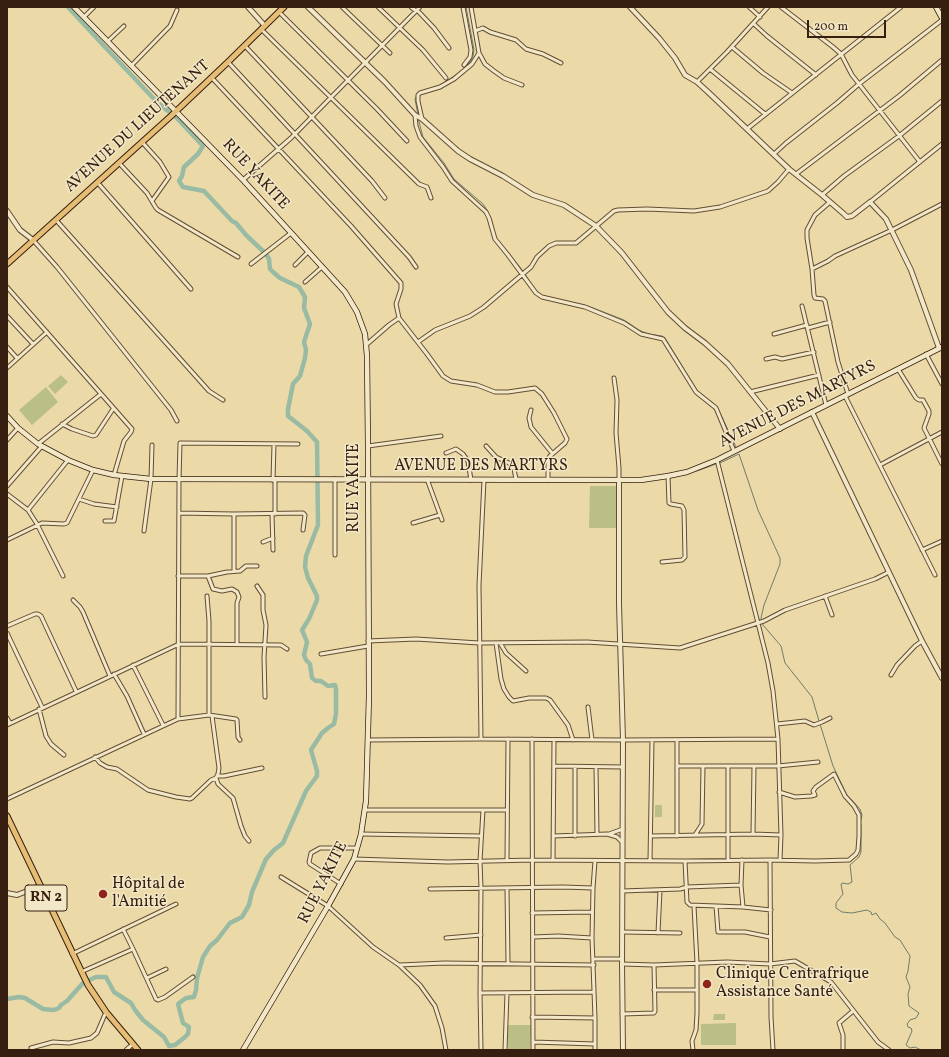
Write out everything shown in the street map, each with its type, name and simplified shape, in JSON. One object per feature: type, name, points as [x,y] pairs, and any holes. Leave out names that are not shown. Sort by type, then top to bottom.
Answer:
[{"type":"main road","name":"RUE YAKITE","points":[[74,7],[132,66],[174,113],[243,180],[345,292],[352,301],[361,322],[366,345],[368,446],[368,740],[365,810],[361,834],[354,860],[341,884],[243,1050]]},
{"type":"main road","name":"AVENUE DU LIEUTENANT","points":[[7,264],[212,78],[284,7]]},
{"type":"main road","points":[[936,7],[942,19]]},
{"type":"main road","name":"AVENUE DES MARTYRS","points":[[7,416],[18,428],[40,445],[68,460],[93,470],[114,475],[150,479],[641,480],[690,471],[717,460],[941,347]]},
{"type":"main road","name":"RN 2","points":[[7,816],[86,982],[106,1012],[138,1050]]},
{"type":"street","points":[[84,17],[94,7]]},
{"type":"street","points":[[248,7],[264,28],[331,97],[419,184],[427,187],[431,198]]},
{"type":"street","points":[[308,7],[385,82],[415,115],[421,118],[452,146],[470,159],[503,176],[535,196],[564,205],[596,226],[622,253],[668,312],[726,362],[780,429]]},
{"type":"street","points":[[342,7],[390,53]]},
{"type":"street","points":[[378,7],[423,50],[446,78]]},
{"type":"street","points":[[411,7],[434,28],[449,48]]},
{"type":"street","points":[[243,180],[279,149],[312,117],[420,7]]},
{"type":"street","points":[[463,7],[471,50],[470,57],[464,65]]},
{"type":"street","points":[[471,7],[479,53],[485,64],[504,78],[522,85]]},
{"type":"street","points":[[630,7],[660,38],[675,58],[685,75],[697,82],[789,169],[844,214],[850,217],[942,144]]},
{"type":"street","points":[[749,7],[760,17]]},
{"type":"street","points":[[697,82],[754,24],[768,7]]},
{"type":"street","points":[[781,7],[841,54],[858,84],[920,162]]},
{"type":"street","points":[[747,129],[901,7]]},
{"type":"street","points":[[132,66],[170,26],[177,10]]},
{"type":"street","points":[[279,12],[407,141]]},
{"type":"street","points":[[774,154],[836,105],[858,84],[942,19]]},
{"type":"street","points":[[754,24],[816,75]]},
{"type":"street","points":[[108,41],[124,26]]},
{"type":"street","points":[[475,31],[483,28],[490,32],[517,40],[526,49],[543,54],[561,63]]},
{"type":"street","points":[[245,46],[372,181],[384,198]]},
{"type":"street","points":[[732,47],[764,74],[792,93]]},
{"type":"street","points":[[421,118],[418,95],[420,93],[440,88],[454,79],[472,64],[479,53]]},
{"type":"street","points":[[796,174],[899,96],[942,60]]},
{"type":"street","points":[[228,62],[409,257],[416,267]]},
{"type":"street","points":[[710,69],[765,114]]},
{"type":"street","points":[[212,78],[351,226],[401,283],[401,289],[396,304],[399,318],[443,376],[448,380],[477,385],[501,393],[531,388],[539,390],[554,413],[567,439],[565,443],[552,453],[548,459],[548,480]]},
{"type":"street","points":[[822,195],[844,176],[899,136],[942,101]]},
{"type":"street","points":[[415,115],[416,126],[420,137],[443,166],[452,181],[486,212],[495,239],[524,273],[536,293],[542,297],[585,307],[624,323],[641,334],[663,339],[697,393],[716,408],[735,452]]},
{"type":"street","points":[[142,142],[160,162],[169,177],[152,201]]},
{"type":"street","points":[[119,163],[147,194],[158,210],[238,257]]},
{"type":"street","points":[[418,342],[435,330],[470,316],[484,307],[531,267],[537,257],[549,246],[559,243],[574,243],[618,210],[647,209],[694,211],[720,207],[768,191],[789,169]]},
{"type":"street","points":[[97,182],[191,289]]},
{"type":"street","points":[[830,202],[815,214],[807,230],[814,295],[815,298],[824,300],[846,395],[935,575]]},
{"type":"street","points":[[870,202],[888,221],[911,270],[941,347]]},
{"type":"street","points":[[812,269],[835,256],[892,230],[942,204]]},
{"type":"street","points":[[7,211],[20,230],[33,240],[57,267],[171,410],[177,421]]},
{"type":"street","points":[[56,220],[209,391],[223,400]]},
{"type":"street","points":[[251,264],[291,233]]},
{"type":"street","points":[[294,265],[308,252]]},
{"type":"street","points":[[305,282],[322,266]]},
{"type":"street","points":[[7,287],[132,430],[124,441],[114,475]]},
{"type":"street","points":[[802,306],[826,405]]},
{"type":"street","points":[[7,316],[33,344]]},
{"type":"street","points":[[366,345],[399,318]]},
{"type":"street","points":[[774,334],[830,322]]},
{"type":"street","points":[[7,368],[47,332]]},
{"type":"street","points":[[7,347],[17,358]]},
{"type":"street","points":[[766,359],[774,357],[782,359],[814,352]]},
{"type":"street","points":[[926,354],[942,384]]},
{"type":"street","points":[[898,369],[917,400],[923,400],[929,411],[924,427],[942,464]]},
{"type":"street","points":[[750,392],[819,375]]},
{"type":"street","points":[[614,378],[617,400],[616,433],[620,468],[619,597],[623,740],[622,1050]]},
{"type":"street","points":[[7,486],[40,445],[62,424],[101,394]]},
{"type":"street","points":[[62,424],[93,436],[96,435],[113,408]]},
{"type":"street","points":[[531,410],[529,418],[531,427],[552,453]]},
{"type":"street","points":[[812,412],[922,641],[942,678]]},
{"type":"street","points":[[7,440],[18,428]]},
{"type":"street","points":[[880,465],[942,432]]},
{"type":"street","points":[[368,446],[441,436]]},
{"type":"street","points":[[178,719],[180,443],[298,444]]},
{"type":"street","points":[[273,550],[274,444]]},
{"type":"street","points":[[144,531],[152,445]]},
{"type":"street","points":[[486,446],[496,457],[509,463],[514,468],[516,480]]},
{"type":"street","points":[[446,454],[456,449],[463,454],[469,464],[471,480]]},
{"type":"street","points":[[28,510],[68,460]]},
{"type":"street","points":[[717,460],[759,623],[773,690],[778,739],[781,835],[780,860]]},
{"type":"street","points":[[7,540],[19,535],[37,524],[46,522],[67,523],[93,470]]},
{"type":"street","points":[[105,521],[114,521],[122,476]]},
{"type":"street","points":[[662,562],[682,560],[685,557],[684,510],[682,506],[669,503],[668,476]]},
{"type":"street","points":[[335,479],[335,555]]},
{"type":"street","points":[[426,480],[442,520]]},
{"type":"street","points":[[481,739],[479,585],[484,480]]},
{"type":"street","points":[[7,494],[28,510],[37,524],[63,576]]},
{"type":"street","points":[[79,499],[94,504],[117,507]]},
{"type":"street","points":[[179,513],[304,513],[303,530]]},
{"type":"street","points":[[234,514],[234,572]]},
{"type":"street","points":[[413,524],[440,515]]},
{"type":"street","points":[[263,542],[273,538]]},
{"type":"street","points":[[922,550],[942,541]]},
{"type":"street","points":[[178,576],[208,576],[241,571],[246,566],[257,566]]},
{"type":"street","points":[[321,654],[368,644],[416,639],[479,643],[582,642],[680,648],[759,623],[785,610],[875,579],[889,572]]},
{"type":"street","points":[[208,576],[213,589],[222,591],[232,589],[237,592],[239,597],[237,604],[237,644]]},
{"type":"street","points":[[257,586],[263,595],[263,610],[266,625],[264,697]]},
{"type":"street","points":[[207,596],[210,715],[219,768],[216,777],[218,784],[234,798],[241,826],[249,841]]},
{"type":"street","points":[[825,596],[832,615]]},
{"type":"street","points":[[73,600],[83,612],[110,676]]},
{"type":"street","points":[[7,626],[35,614],[41,616],[76,691]]},
{"type":"street","points":[[7,633],[42,707]]},
{"type":"street","points":[[891,676],[897,665],[915,646],[922,641]]},
{"type":"street","points":[[498,643],[506,653],[526,671]]},
{"type":"street","points":[[498,643],[501,679],[504,689],[509,697],[513,701],[529,698],[546,698],[550,700],[568,726],[573,740]]},
{"type":"street","points":[[7,718],[9,724],[76,691],[179,644],[265,644],[281,645],[288,649]]},
{"type":"street","points":[[133,665],[163,725]]},
{"type":"street","points":[[114,674],[127,696],[144,734]]},
{"type":"street","points":[[588,707],[592,740]]},
{"type":"street","points":[[39,709],[42,726],[46,736],[51,744],[64,755]]},
{"type":"street","points":[[7,799],[178,719],[210,715],[236,719],[238,737],[240,740]]},
{"type":"street","points":[[777,724],[805,721],[814,725],[830,718]]},
{"type":"street","points":[[507,860],[508,739]]},
{"type":"street","points":[[532,739],[533,1050]]},
{"type":"street","points":[[368,740],[778,739]]},
{"type":"street","points":[[553,860],[554,740]]},
{"type":"street","points":[[650,861],[652,740]]},
{"type":"street","points":[[676,740],[677,836]]},
{"type":"street","points":[[96,757],[100,763],[106,767],[118,769],[148,790],[183,798],[192,798],[216,777],[262,768]]},
{"type":"street","points":[[677,766],[778,766],[818,762]]},
{"type":"street","points":[[554,766],[623,767]]},
{"type":"street","points":[[695,835],[702,824],[703,766]]},
{"type":"street","points":[[728,766],[728,860]]},
{"type":"street","points":[[753,834],[754,766]]},
{"type":"street","points":[[575,767],[575,836]]},
{"type":"street","points":[[596,767],[597,834]]},
{"type":"street","points":[[354,860],[434,862],[480,860],[812,861],[849,860],[857,853],[859,836],[858,814],[854,806],[845,796],[834,774],[816,787],[813,791],[815,795],[795,797],[779,792]]},
{"type":"street","points":[[365,810],[507,810]]},
{"type":"street","points":[[481,1050],[480,860],[483,810]]},
{"type":"street","points":[[607,834],[623,829]]},
{"type":"street","points":[[361,834],[481,836]]},
{"type":"street","points":[[554,836],[607,834],[617,837],[622,842]]},
{"type":"street","points":[[651,836],[753,834],[781,835]]},
{"type":"street","points":[[341,884],[317,870],[310,864],[311,853],[320,848],[358,848]]},
{"type":"street","points":[[742,860],[741,886],[743,907]]},
{"type":"street","points":[[770,860],[770,964],[773,1050]]},
{"type":"street","points":[[595,861],[592,912],[595,1050]]},
{"type":"street","points":[[685,861],[687,902],[690,905],[743,907],[771,910]]},
{"type":"street","points":[[281,877],[328,906],[373,947],[399,965],[420,985],[436,1006],[446,1050]]},
{"type":"street","points":[[7,893],[17,895],[40,886]]},
{"type":"street","points":[[622,890],[660,890],[741,886]]},
{"type":"street","points":[[430,889],[533,887],[593,888]]},
{"type":"street","points":[[507,888],[508,963]]},
{"type":"street","points":[[658,933],[660,890]]},
{"type":"street","points":[[72,954],[176,904]]},
{"type":"street","points":[[693,1050],[692,1041],[696,1030],[697,1013],[697,964],[694,906]]},
{"type":"street","points":[[716,906],[718,932],[745,932],[770,937]]},
{"type":"street","points":[[532,913],[592,912]]},
{"type":"street","points":[[123,930],[156,999],[158,1000],[193,977]]},
{"type":"street","points":[[622,932],[680,933]]},
{"type":"street","points":[[446,938],[481,935]]},
{"type":"street","points":[[533,937],[558,936],[592,938]]},
{"type":"street","points":[[81,972],[132,949]]},
{"type":"street","points":[[593,958],[654,965],[727,962],[770,964],[795,961],[831,981],[878,1042],[889,1050]]},
{"type":"street","points":[[399,965],[444,963],[594,965]]},
{"type":"street","points":[[622,1014],[654,1013],[654,965]]},
{"type":"street","points":[[147,978],[166,969]]},
{"type":"street","points":[[654,990],[697,990]]},
{"type":"street","points":[[480,993],[594,992]]},
{"type":"street","points":[[505,1050],[506,993]]},
{"type":"street","points":[[843,1050],[843,1035],[839,1024],[853,1011]]},
{"type":"street","points":[[31,1048],[53,1042],[69,1043],[91,1038],[97,1033],[106,1012]]},
{"type":"street","points":[[532,1017],[595,1018]]},
{"type":"street","points":[[533,1042],[595,1044]]},
{"type":"street","points":[[126,1050],[133,1044]]},
{"type":"green space","points":[[61,375],[68,382],[55,394],[48,386]]},
{"type":"green space","points":[[46,387],[58,402],[32,425],[19,410]]},
{"type":"green space","points":[[590,486],[616,486],[616,528],[589,528]]},
{"type":"green space","points":[[655,805],[662,805],[662,817],[655,817]]},
{"type":"green space","points":[[714,1014],[725,1014],[725,1020],[713,1020]]},
{"type":"green space","points":[[736,1023],[736,1045],[701,1045],[701,1024]]},
{"type":"green space","points":[[508,1025],[531,1025],[530,1050],[508,1050]]},
{"type":"waterway","points":[[7,999],[19,997],[25,998],[43,1009],[54,1010],[59,1008],[67,1001],[83,983],[96,977],[106,977],[114,992],[131,1003],[143,1020],[164,1037],[169,1046],[175,1045],[185,1037],[188,1034],[189,1027],[183,1023],[178,1004],[186,998],[194,997],[197,978],[203,957],[210,946],[217,940],[230,923],[242,917],[249,905],[252,892],[266,859],[283,843],[306,791],[317,776],[311,750],[322,733],[334,724],[336,714],[335,685],[328,686],[321,681],[316,681],[312,678],[310,664],[304,655],[307,642],[302,630],[309,619],[317,600],[317,596],[308,578],[305,567],[306,556],[318,525],[317,442],[307,431],[288,416],[288,409],[293,384],[300,376],[305,358],[306,350],[304,342],[310,324],[304,308],[305,297],[299,287],[280,278],[270,269],[269,259],[266,254],[204,191],[183,187],[179,181],[184,167],[198,154],[203,146],[175,116],[155,100],[68,7]]},
{"type":"waterway","points":[[447,81],[464,69],[473,56],[474,50],[466,7]]},
{"type":"waterway","points":[[417,95],[415,99],[418,115]]},
{"type":"waterway","points":[[418,118],[423,137],[444,163],[454,179],[483,204],[492,222]]},
{"type":"waterway","points":[[503,246],[523,271]]},
{"type":"waterway","points":[[525,274],[535,290]]},
{"type":"waterway","points":[[552,298],[588,306],[624,320],[648,334],[662,336],[665,338],[698,392],[716,407]]},
{"type":"waterway","points":[[721,415],[736,447]]},
{"type":"waterway","points":[[720,463],[739,454],[758,510],[780,558],[780,564],[764,605],[761,618],[763,625],[781,646],[785,663],[812,697],[819,721]]},
{"type":"waterway","points":[[697,471],[716,464]]},
{"type":"waterway","points":[[820,724],[833,766],[847,795],[860,809],[862,815],[861,820]]},
{"type":"waterway","points":[[861,825],[861,852],[859,857],[850,865],[852,882],[848,884],[842,883],[843,894],[836,903],[836,908],[842,912],[852,913],[867,910],[871,912],[872,915],[876,913],[895,937],[900,940],[910,956],[906,977],[910,987],[908,994],[909,1006],[919,1013],[916,1018],[910,1020],[907,1024],[912,1031],[906,1045],[910,1048],[915,1047],[921,1050]]},
{"type":"place","name":"Hôpital de l'Amitié","points":[[103,894]]},
{"type":"place","name":"Clinique Centrafrique Assistance Santé","points":[[707,984]]}]
